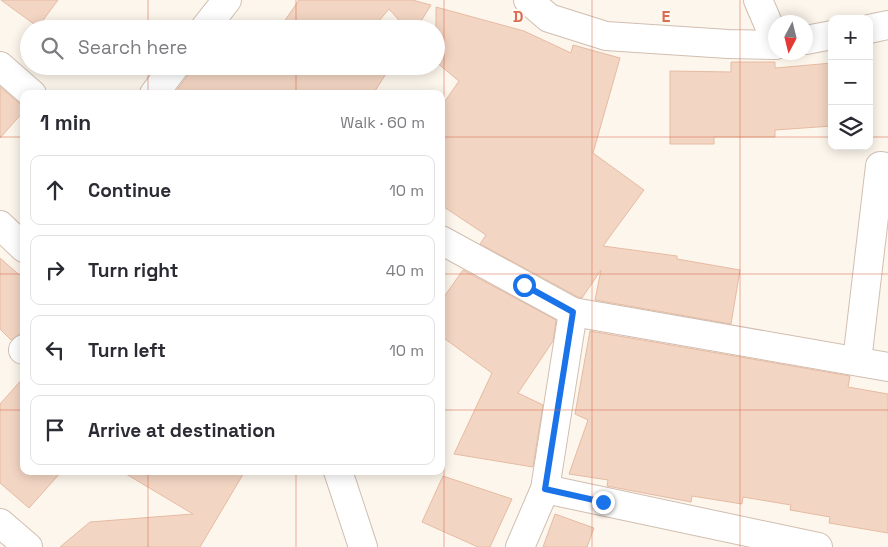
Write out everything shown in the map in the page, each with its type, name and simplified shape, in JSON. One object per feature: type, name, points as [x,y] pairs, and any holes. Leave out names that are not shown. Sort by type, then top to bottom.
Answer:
[{"type":"street","points":[[211,20],[227,0]]},
{"type":"street","points":[[528,0],[549,18],[606,36],[728,44],[768,44]]},
{"type":"street","points":[[758,0],[768,24]]},
{"type":"street","points":[[873,28],[888,25]]},
{"type":"street","points":[[813,39],[828,36]]},
{"type":"street","points":[[0,66],[27,90]]},
{"type":"street","points":[[157,90],[168,75]]},
{"type":"street","points":[[857,362],[880,166],[888,167]]},
{"type":"street","points":[[0,225],[20,244]]},
{"type":"street","points":[[445,242],[573,312],[888,367]]},
{"type":"street","points":[[520,547],[545,489],[573,312]]},
{"type":"street","points":[[339,475],[363,547]]},
{"type":"street","points":[[545,489],[801,546]]},
{"type":"street","points":[[0,523],[28,547]]},
{"type":"building","points":[[1,0],[58,0],[43,20],[28,20]]},
{"type":"building","points":[[299,0],[412,0],[431,5],[422,20],[399,20],[389,9],[380,20],[285,20]]},
{"type":"building","points":[[436,7],[524,31],[571,53],[573,45],[620,58],[593,153],[644,190],[603,246],[677,256],[677,259],[740,270],[731,324],[595,300],[601,270],[582,298],[578,297],[480,244],[486,235],[445,208],[445,101],[459,81],[445,69],[445,20],[436,20]]},
{"type":"building","points":[[731,62],[775,62],[775,68],[828,63],[828,126],[775,130],[775,137],[714,137],[714,144],[670,144],[670,71],[731,72]]},
{"type":"building","points":[[188,75],[385,75],[376,90],[177,90]]},
{"type":"building","points":[[0,87],[20,104],[20,116],[0,138]]},
{"type":"building","points":[[0,258],[20,276],[20,334],[11,340],[0,329]]},
{"type":"building","points":[[463,270],[556,320],[553,341],[518,393],[543,405],[533,467],[454,454],[492,373],[445,339],[445,295]]},
{"type":"building","points":[[590,331],[850,376],[848,387],[888,394],[888,533],[829,523],[830,517],[790,510],[791,505],[743,497],[742,504],[692,496],[691,502],[607,486],[608,480],[569,474],[588,420],[575,414]]},
{"type":"building","points":[[20,382],[20,475],[58,475],[29,508],[0,483],[0,404]]},
{"type":"building","points":[[128,475],[243,475],[200,547],[60,547],[90,522],[193,514]]},
{"type":"building","points":[[443,476],[512,499],[490,547],[478,547],[422,522]]},
{"type":"building","points":[[555,514],[594,528],[587,547],[543,547]]},
{"type":"route","points":[[524,285],[573,312],[545,489],[603,502]]}]
